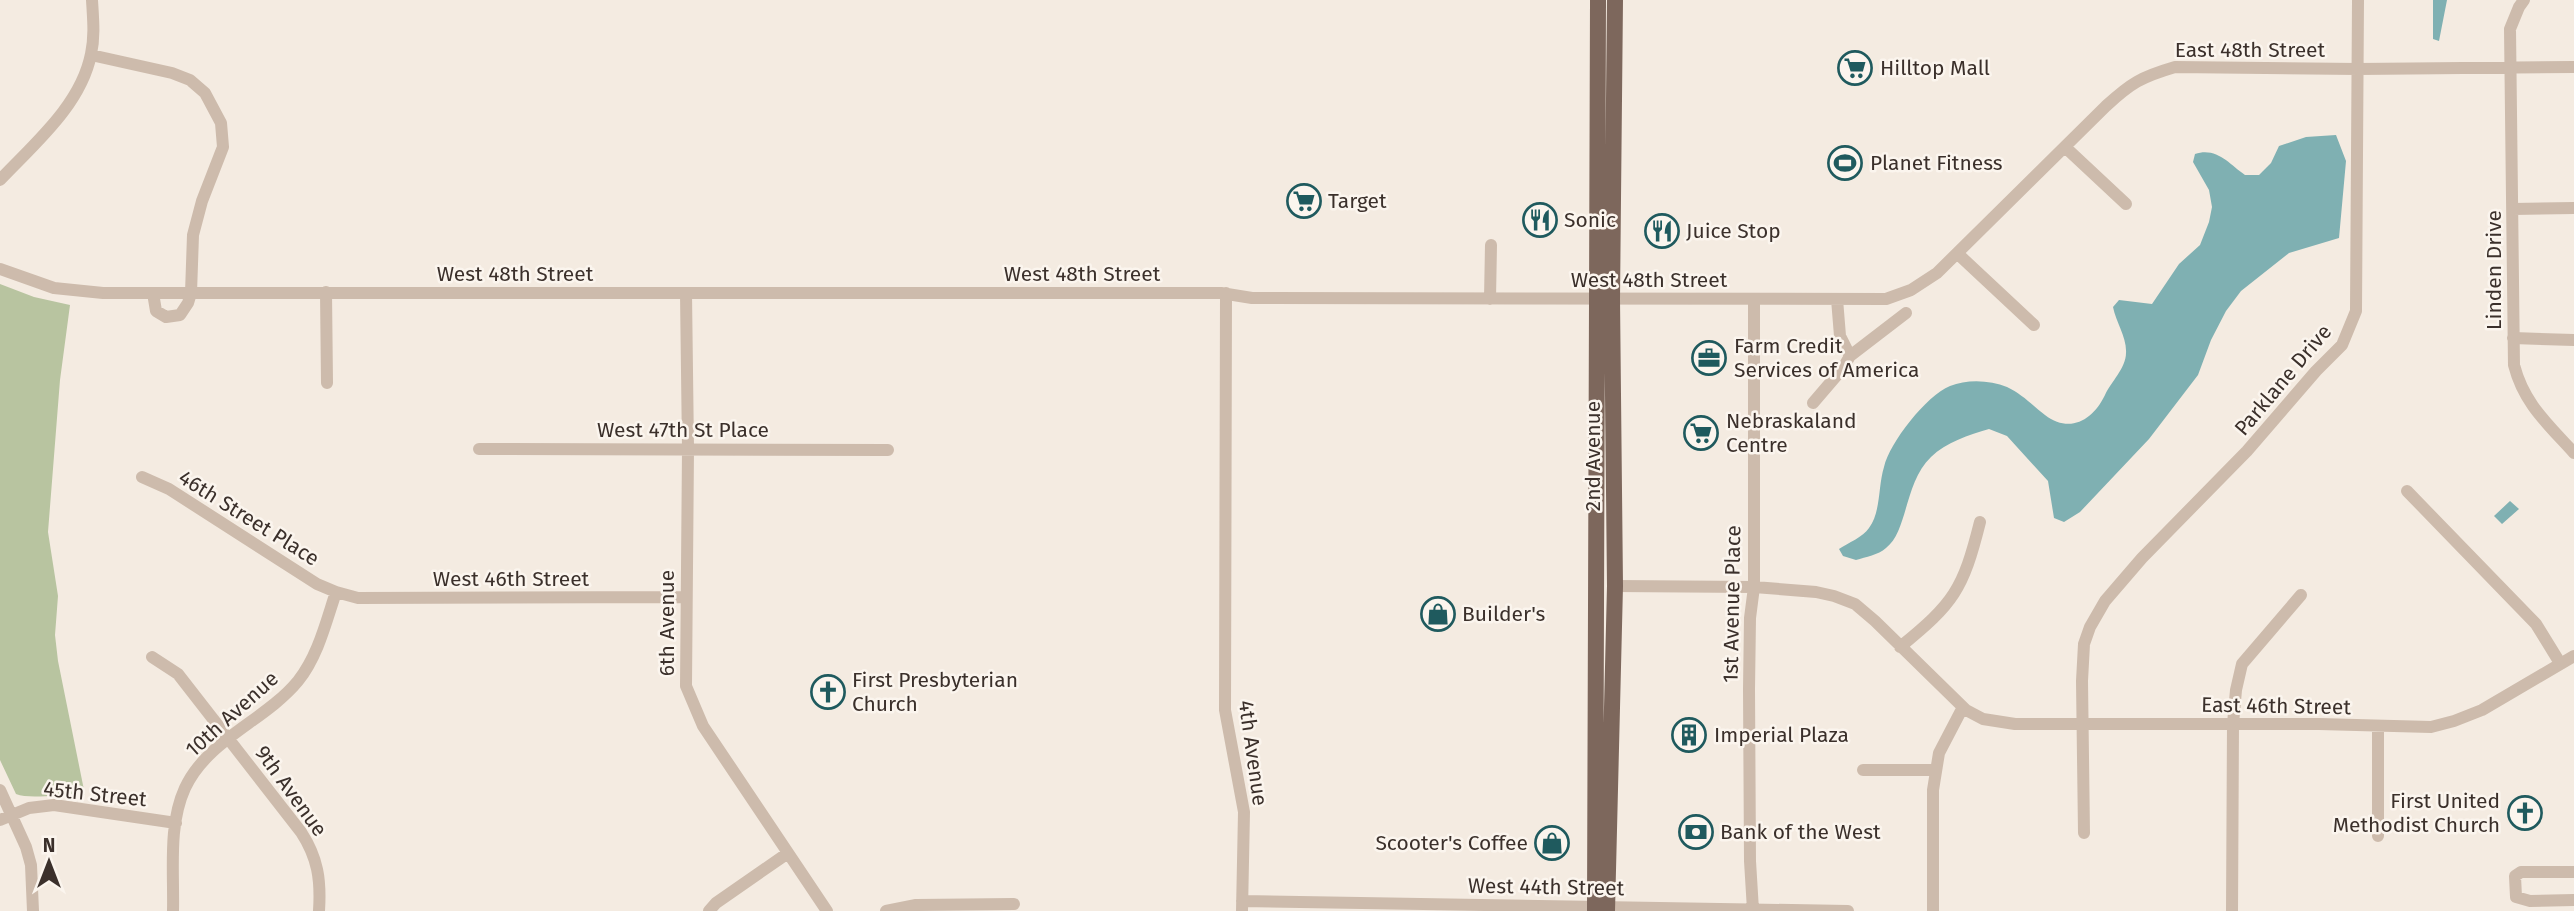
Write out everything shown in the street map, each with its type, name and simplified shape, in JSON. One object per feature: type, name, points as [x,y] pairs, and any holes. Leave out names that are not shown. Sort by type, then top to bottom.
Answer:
[{"type":"main road","name":"2nd Avenue","points":[[1598,0],[1615,586],[1601,909]]},
{"type":"main road","name":"2nd Avenue","points":[[1601,909],[1605,299],[1615,0]]},
{"type":"street","points":[[0,180],[64,110],[85,73],[91,55],[92,0]]},
{"type":"street","name":"Parklane Drive","points":[[2084,833],[2084,644],[2090,627],[2105,601],[2142,558],[2247,451],[2342,345],[2356,311],[2358,0]]},
{"type":"street","name":"Linden Drive","points":[[2524,0],[2510,29],[2514,365],[2518,382],[2530,405],[2574,453]]},
{"type":"street","points":[[91,55],[172,73],[190,80],[205,93],[221,124],[223,146],[202,201],[193,235],[191,293],[184,310],[173,317],[160,315],[156,311],[153,293]]},
{"type":"street","name":"East 48th Street","points":[[1958,254],[1994,215],[2132,83],[2175,67],[2574,67]]},
{"type":"street","points":[[2065,146],[2126,204]]},
{"type":"street","points":[[2513,209],[2574,208]]},
{"type":"street","points":[[1490,245],[1490,299]]},
{"type":"street","points":[[1958,254],[2034,325]]},
{"type":"street","name":"West 48th Street","points":[[0,269],[45,286],[80,293],[1226,293],[1252,298],[1886,299],[1911,290],[1937,273],[1958,254]]},
{"type":"street","points":[[326,292],[327,383]]},
{"type":"street","name":"6th Avenue","points":[[686,293],[687,686],[692,706],[703,726],[827,911]]},
{"type":"street","name":"4th Avenue","points":[[1226,293],[1225,710],[1244,812],[1242,906]]},
{"type":"street","points":[[1837,299],[1840,336],[1850,356]]},
{"type":"street","name":"1st Avenue Place","points":[[1753,909],[1749,703],[1750,618],[1754,587],[1754,300]]},
{"type":"street","points":[[1813,403],[1850,356],[1906,313]]},
{"type":"street","points":[[2513,338],[2574,340]]},
{"type":"street","name":"West 47th St Place","points":[[479,449],[888,450]]},
{"type":"street","name":"46th Street Place","points":[[142,477],[169,489],[317,584],[336,592]]},
{"type":"street","points":[[2407,491],[2536,624],[2560,663]]},
{"type":"street","points":[[1900,647],[1935,619],[1955,596],[1969,567],[1980,522]]},
{"type":"street","points":[[1615,586],[1754,587],[1835,596],[1854,604],[1963,707],[1938,753],[1933,790],[1933,911]]},
{"type":"street","name":"West 46th Street","points":[[336,592],[377,600],[686,597]]},
{"type":"street","name":"10th Avenue","points":[[173,911],[176,823],[185,789],[195,772],[228,739],[298,681],[317,647],[336,592]]},
{"type":"street","points":[[2232,911],[2233,724],[2236,690],[2242,664],[2301,595]]},
{"type":"street","name":"East 46th Street","points":[[1963,707],[1983,719],[2015,724],[2431,727],[2482,710],[2574,656]]},
{"type":"street","name":"9th Avenue","points":[[152,657],[178,674],[309,845],[320,874],[319,911]]},
{"type":"street","points":[[2378,727],[2378,836]]},
{"type":"street","points":[[1863,770],[1936,770]]},
{"type":"street","points":[[0,790],[6,818],[31,865],[33,911]]},
{"type":"street","name":"45th Street","points":[[6,818],[29,808],[54,805],[176,823]]},
{"type":"street","points":[[709,911],[716,903],[788,853]]},
{"type":"street","points":[[2574,872],[2521,872],[2515,876],[2514,888],[2516,897],[2530,901],[2574,900]]},
{"type":"street","points":[[886,911],[916,905],[1014,904]]},
{"type":"street","name":"West 44th Street","points":[[1242,906],[1848,911]]},
{"type":"green space","points":[[0,284],[34,297],[70,305],[60,380],[48,532],[58,596],[55,635],[58,661],[85,795],[16,794],[0,760]]},
{"type":"water","points":[[2433,0],[2447,0],[2439,41],[2433,39]]},
{"type":"water","points":[[2336,135],[2346,161],[2339,238],[2289,253],[2241,291],[2226,311],[2211,340],[2198,375],[2149,439],[2080,512],[2064,522],[2054,518],[2048,481],[2007,436],[1989,429],[1951,443],[1931,457],[1916,480],[1899,530],[1886,548],[1856,560],[1843,556],[1839,549],[1863,534],[1873,522],[1884,467],[1893,445],[1920,409],[1941,391],[1971,381],[2000,385],[2017,393],[2054,421],[2063,423],[2080,422],[2094,411],[2125,359],[2125,342],[2113,307],[2119,300],[2152,304],[2179,264],[2200,245],[2212,207],[2209,190],[2193,162],[2195,154],[2210,153],[2245,175],[2259,175],[2271,163],[2279,146],[2306,137]]},
{"type":"water","points":[[2510,501],[2519,509],[2502,524],[2494,516]]},
{"type":"place","name":"Hilltop Mall","points":[[1855,68]]},
{"type":"place","name":"Planet Fitness","points":[[1845,163]]},
{"type":"place","name":"Target","points":[[1304,201]]},
{"type":"place","name":"Sonic","points":[[1540,220]]},
{"type":"place","name":"Juice Stop","points":[[1662,231]]},
{"type":"place","name":"Farm Credit Services of America","points":[[1709,358]]},
{"type":"place","name":"Nebraskaland Centre","points":[[1701,433]]},
{"type":"place","name":"Builder's","points":[[1438,614]]},
{"type":"place","name":"First Presbyterian Church","points":[[828,692]]},
{"type":"place","name":"Imperial Plaza","points":[[1689,735]]},
{"type":"place","name":"First United Methodist Church","points":[[2525,813]]},
{"type":"place","name":"Bank of the West","points":[[1696,832]]},
{"type":"place","name":"Scooter's Coffee","points":[[1552,843]]}]
